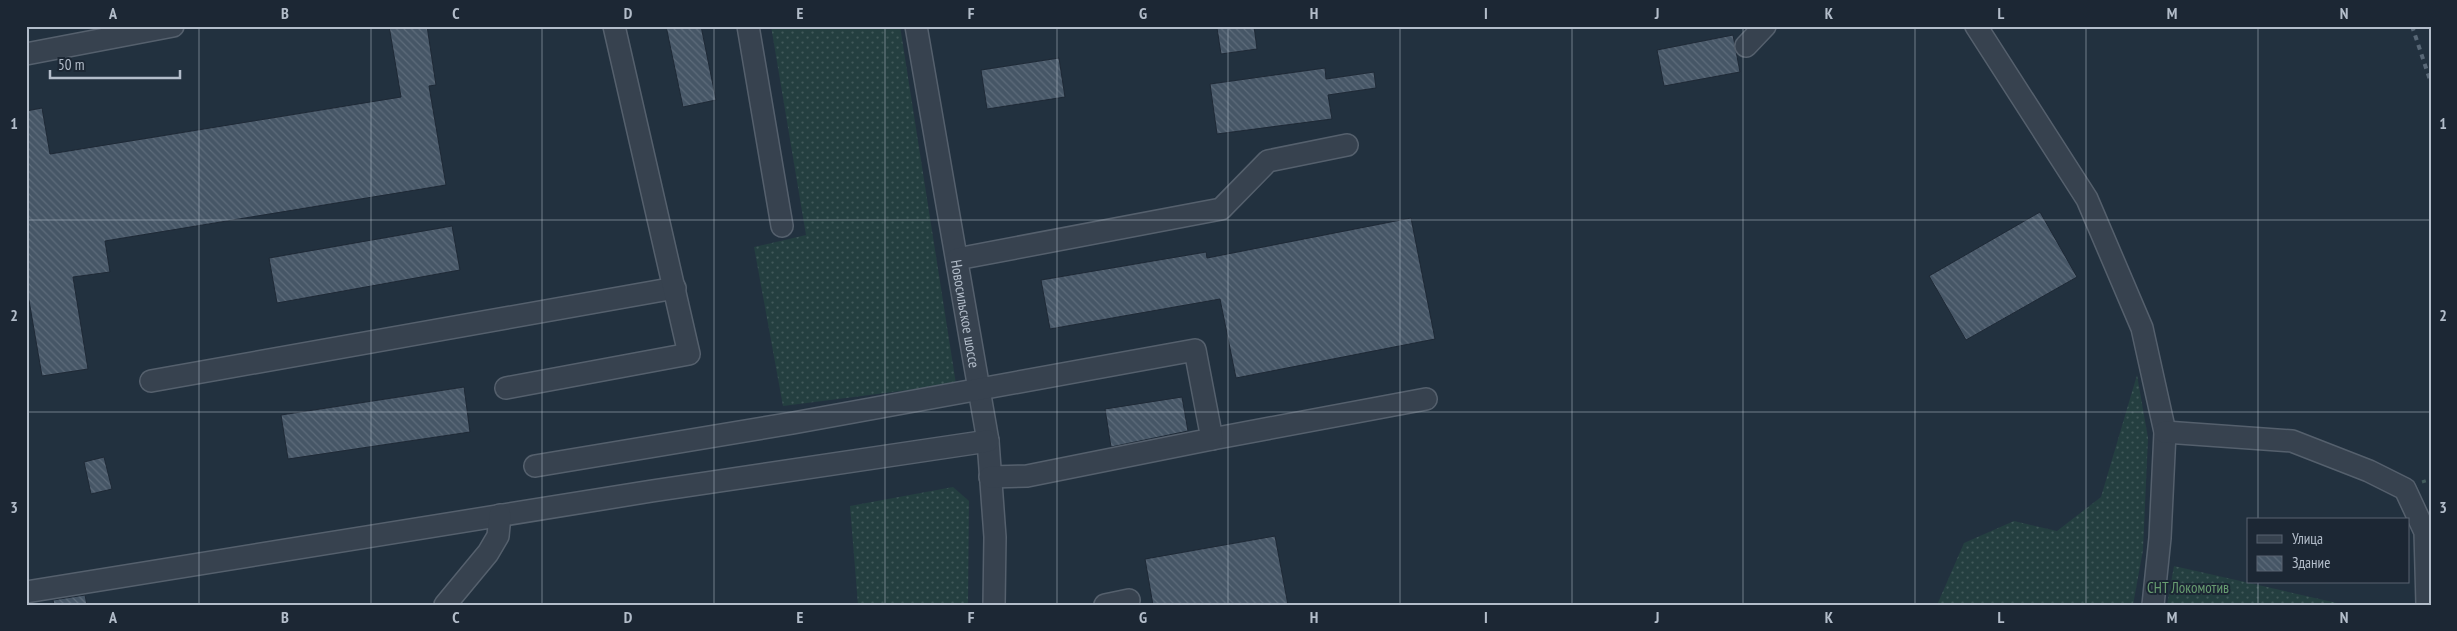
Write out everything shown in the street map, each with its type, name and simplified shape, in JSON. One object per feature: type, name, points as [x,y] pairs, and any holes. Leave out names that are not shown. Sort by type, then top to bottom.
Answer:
[{"type":"street","points":[[26,54],[172,26]]},
{"type":"street","points":[[506,388],[689,354],[614,26]]},
{"type":"street","points":[[748,26],[782,226]]},
{"type":"street","name":"Новосильское шоссе","points":[[916,26],[988,441],[995,537],[994,605]]},
{"type":"street","points":[[1746,46],[1766,26]]},
{"type":"street","points":[[1976,26],[2087,198],[2142,328],[2166,432],[2160,538],[2153,605]]},
{"type":"street","points":[[957,260],[1221,209],[1268,161],[1347,145]]},
{"type":"street","points":[[151,381],[675,288]]},
{"type":"street","points":[[535,466],[793,423],[1195,350],[1212,439]]},
{"type":"street","points":[[990,477],[1027,476],[1426,399]]},
{"type":"street","points":[[2166,432],[2292,441],[2369,471],[2405,489],[2425,532],[2427,605]]},
{"type":"street","points":[[26,592],[500,515],[988,441]]},
{"type":"street","points":[[444,605],[488,553],[498,536],[500,515]]},
{"type":"street","points":[[1105,605],[1129,600]]},
{"type":"green space","points":[[771,26],[900,26],[956,384],[783,406],[754,247],[806,235]]},
{"type":"green space","points":[[2137,375],[2148,438],[2143,550],[2133,605],[1937,605],[1964,543],[2014,521],[2057,531],[2101,497]]},
{"type":"green space","points":[[953,487],[969,501],[968,605],[858,605],[850,506]]},
{"type":"green space","name":"СНТ Локомотив","points":[[2174,566],[2346,605],[2167,605]]},
{"type":"building","points":[[389,26],[427,26],[436,85],[429,86],[446,185],[105,241],[110,272],[73,277],[88,369],[42,376],[26,283],[26,111],[42,108],[50,154],[401,97]]},
{"type":"building","points":[[666,26],[701,26],[716,100],[683,107]]},
{"type":"building","points":[[1254,26],[1257,49],[1221,54],[1217,28]]},
{"type":"building","points":[[1733,35],[1740,72],[1664,86],[1657,50]]},
{"type":"building","points":[[1059,58],[1065,97],[987,109],[981,70]]},
{"type":"building","points":[[1325,68],[1326,79],[1374,72],[1376,88],[1328,95],[1332,119],[1217,134],[1210,84]]},
{"type":"building","points":[[2040,212],[2077,277],[1966,340],[1929,276]]},
{"type":"building","points":[[1411,218],[1435,339],[1236,378],[1220,299],[1050,329],[1041,280],[1206,252],[1207,258]]},
{"type":"building","points":[[452,226],[460,270],[277,303],[269,258]]},
{"type":"building","points":[[464,387],[470,432],[288,459],[281,415]]},
{"type":"building","points":[[1182,397],[1188,431],[1111,447],[1105,409]]},
{"type":"building","points":[[104,457],[112,489],[91,494],[84,462]]},
{"type":"building","points":[[1275,536],[1288,605],[1153,605],[1145,559]]},
{"type":"building","points":[[85,595],[87,605],[54,605],[53,600]]},
{"type":"railway","points":[[2412,26],[2431,83]]}]
